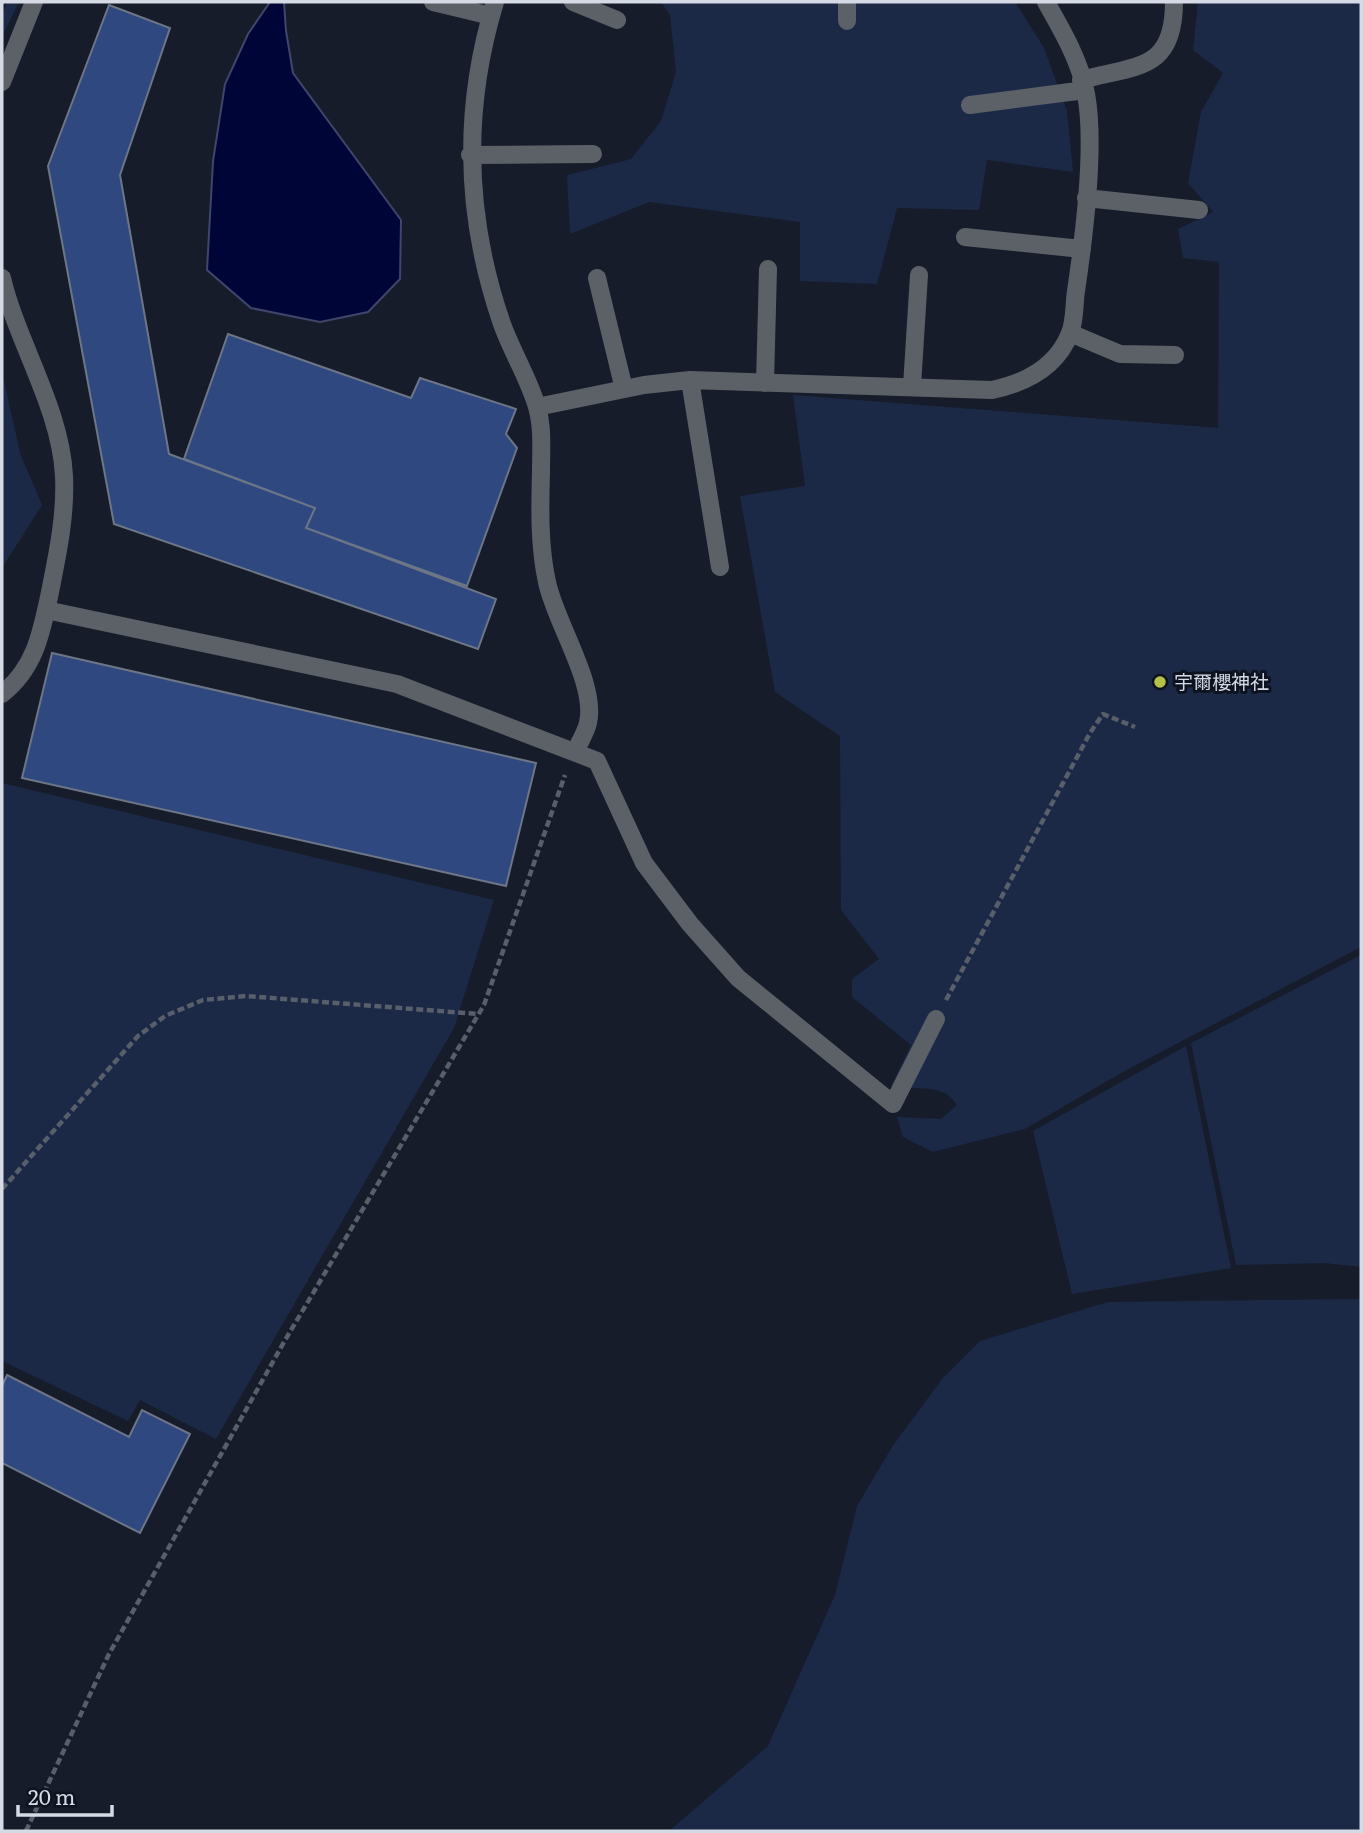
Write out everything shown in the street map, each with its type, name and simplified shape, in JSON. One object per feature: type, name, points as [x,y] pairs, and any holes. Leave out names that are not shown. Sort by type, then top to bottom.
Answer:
[{"type":"street","points":[[2,82],[34,2]]},
{"type":"street","points":[[433,2],[493,9],[484,39],[470,155],[472,192],[489,282],[503,326],[537,407],[541,431],[544,570],[554,608],[585,685],[589,704],[588,723],[575,752]]},
{"type":"street","points":[[573,2],[617,20]]},
{"type":"street","points":[[847,2],[847,21]]},
{"type":"street","points":[[537,407],[624,389],[690,380],[992,390],[1016,385],[1038,374],[1055,356],[1070,333],[1082,249],[1088,145],[1083,85],[1070,49],[1046,2]]},
{"type":"street","points":[[970,105],[1083,85],[1152,61],[1168,44],[1174,23],[1174,2]]},
{"type":"street","points":[[470,155],[593,154]]},
{"type":"street","points":[[1086,198],[1199,210]]},
{"type":"street","points":[[965,237],[1082,249]]},
{"type":"street","points":[[765,383],[768,269]]},
{"type":"street","points":[[912,386],[919,275]]},
{"type":"street","points":[[2,278],[49,413],[64,474],[59,548],[38,645],[27,669],[2,694]]},
{"type":"street","points":[[597,278],[624,389]]},
{"type":"street","points":[[1070,333],[1120,354],[1175,355]]},
{"type":"street","points":[[690,380],[720,567]]},
{"type":"street","points":[[46,610],[397,684],[597,761],[645,863],[690,924],[738,978],[893,1104],[936,1019]]},
{"type":"path","points":[[936,1019],[1090,733],[1103,715],[1135,727]]},
{"type":"path","points":[[26,1831],[109,1654],[284,1342],[478,1014],[575,752]]},
{"type":"path","points":[[2,1188],[138,1036],[165,1016],[203,1000],[246,996],[478,1014]]},
{"type":"shaded area","points":[[7,2],[19,2],[2,37],[2,14]]},
{"type":"shaded area","points":[[270,2],[284,2],[293,73],[401,220],[400,279],[368,312],[320,322],[251,308],[207,270],[213,161],[225,84],[248,34]]},
{"type":"shaded area","points":[[661,2],[1015,2],[1044,48],[1067,111],[1073,172],[987,160],[979,210],[897,208],[877,284],[800,281],[800,222],[649,202],[570,234],[567,175],[631,159],[661,121],[676,72],[670,15]]},
{"type":"shaded area","points":[[1198,2],[1361,2],[1361,947],[1121,1073],[1025,1129],[933,1152],[903,1137],[897,1117],[941,1119],[957,1105],[944,1093],[936,1090],[891,1086],[911,1045],[852,997],[852,979],[879,959],[841,910],[840,736],[775,692],[740,496],[805,486],[793,395],[1218,428],[1219,262],[1183,258],[1178,229],[1213,212],[1188,183],[1201,112],[1223,73],[1193,50]]},
{"type":"shaded area","points":[[2,372],[20,453],[42,505],[2,568]]},
{"type":"shaded area","points":[[2,783],[494,900],[454,1028],[216,1439],[140,1400],[128,1421],[2,1361]]},
{"type":"shaded area","points":[[1361,955],[1361,1267],[1324,1263],[1236,1265],[1191,1043]]},
{"type":"shaded area","points":[[1186,1046],[1231,1268],[1072,1294],[1033,1131]]},
{"type":"shaded area","points":[[1361,1299],[1361,1831],[669,1831],[768,1746],[835,1595],[857,1506],[892,1447],[942,1379],[980,1341],[1108,1302]]},
{"type":"building","points":[[109,5],[170,28],[120,175],[169,454],[315,508],[306,528],[496,599],[478,649],[114,524],[48,166]]},
{"type":"building","points":[[228,334],[411,398],[420,378],[516,409],[506,434],[517,448],[467,586],[306,528],[315,508],[184,459]]},
{"type":"building","points":[[52,653],[536,763],[506,886],[22,778]]},
{"type":"building","points":[[7,1375],[129,1437],[142,1410],[190,1434],[140,1533],[2,1463],[2,1386]]},
{"type":"place","name":"宇爾櫻神社","points":[[1160,682]]}]
